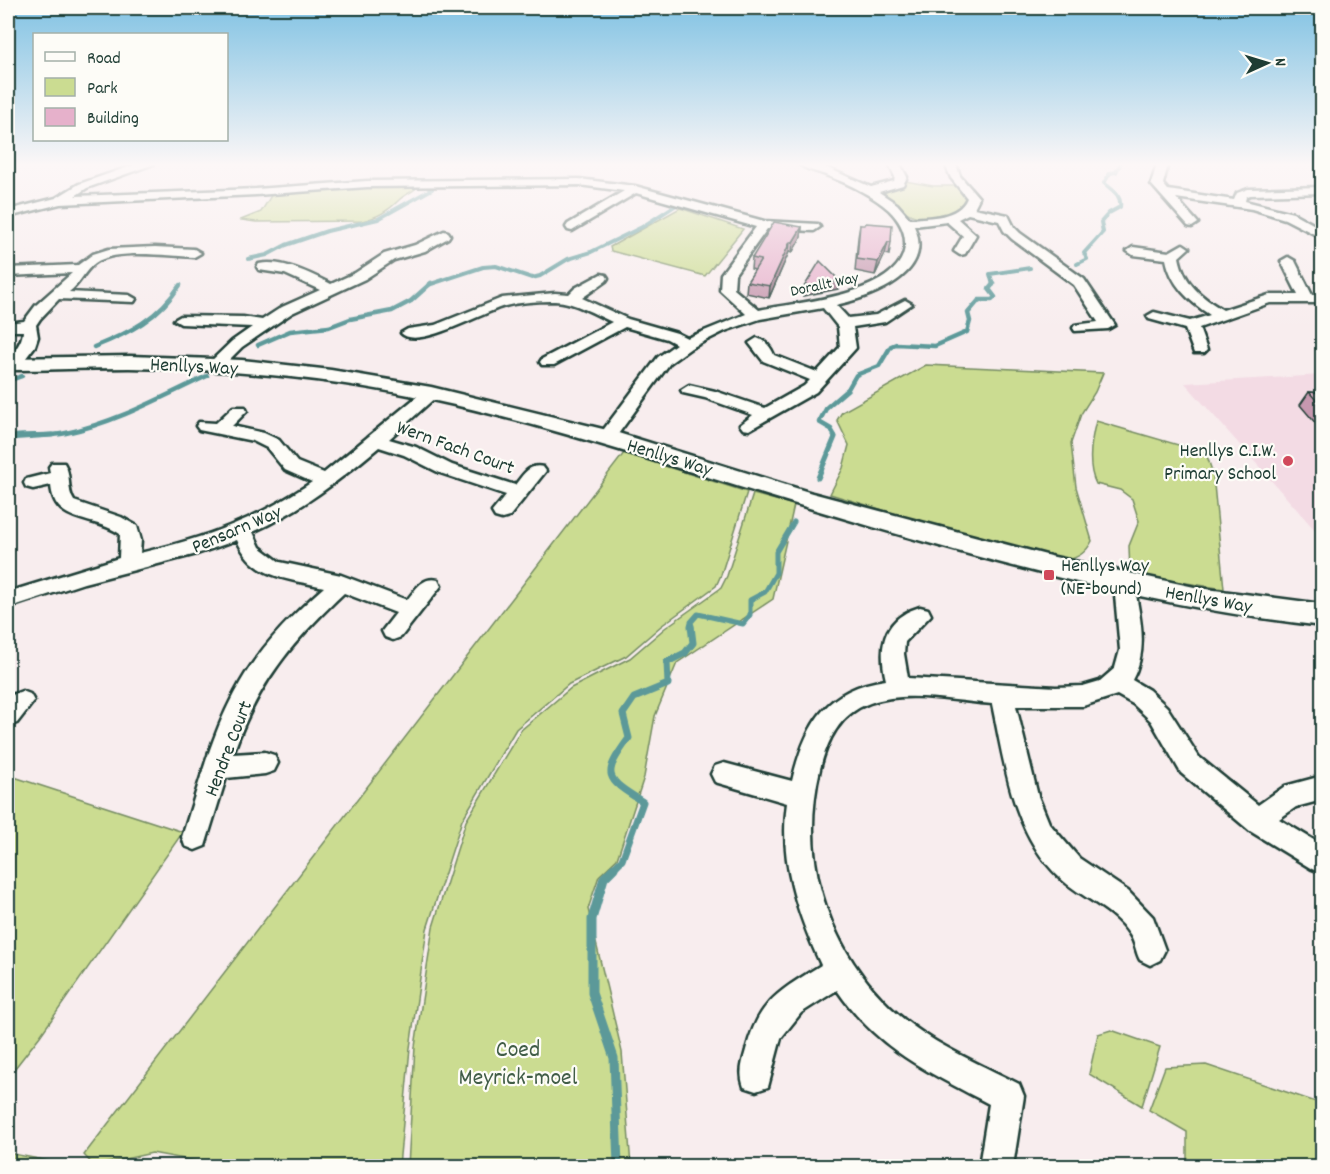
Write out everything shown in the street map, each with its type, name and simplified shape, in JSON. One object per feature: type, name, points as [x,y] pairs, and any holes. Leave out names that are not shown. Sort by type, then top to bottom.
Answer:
[{"type":"street","points":[[572,226],[584,219]]},
{"type":"street","points":[[735,219],[764,225],[814,227]]},
{"type":"street","points":[[903,219],[907,223],[936,219]]},
{"type":"street","points":[[951,219],[970,235],[960,251]]},
{"type":"street","points":[[1004,219],[1008,228],[1016,236],[1079,282],[1108,325],[1080,328]]},
{"type":"street","points":[[1188,219],[1192,223]]},
{"type":"street","points":[[1294,219],[1323,234]]},
{"type":"street","name":"Dorallt Way","points":[[607,437],[664,360],[686,344],[735,321],[870,290],[900,272],[913,246],[907,223]]},
{"type":"street","points":[[756,315],[727,290],[726,282],[728,274],[764,225]]},
{"type":"street","points":[[215,365],[237,344],[287,310],[360,276],[389,257],[420,248],[444,235]]},
{"type":"street","points":[[8,327],[29,325],[44,304],[79,276],[82,269],[97,256],[142,251],[195,253]]},
{"type":"street","points":[[1133,251],[1177,252],[1180,281],[1187,292],[1221,315]]},
{"type":"street","points":[[1288,261],[1307,298]]},
{"type":"street","points":[[264,267],[299,273],[329,289]]},
{"type":"street","points":[[8,272],[82,269]]},
{"type":"street","points":[[573,299],[580,291],[601,278]]},
{"type":"street","points":[[55,295],[129,299]]},
{"type":"street","points":[[408,333],[438,329],[502,302],[530,298],[573,299],[623,322],[672,336],[686,344]]},
{"type":"street","points":[[1154,316],[1191,326],[1269,299],[1323,299]]},
{"type":"street","points":[[749,425],[810,389],[848,348],[848,333],[845,324],[825,301]]},
{"type":"street","points":[[845,324],[880,319],[905,304]]},
{"type":"street","points":[[181,320],[243,321],[265,325]]},
{"type":"street","points":[[548,362],[623,322]]},
{"type":"street","points":[[10,364],[30,344],[32,335],[29,325]]},
{"type":"street","points":[[1191,326],[1199,350]]},
{"type":"street","points":[[757,343],[764,349],[768,358],[819,378]]},
{"type":"street","name":"Henllys Way","points":[[10,364],[119,362],[215,365],[331,376],[431,393],[607,437],[805,499],[1009,556],[1124,584],[1199,598],[1323,615]]},
{"type":"street","points":[[689,390],[738,403],[766,414]]},
{"type":"street","name":"Pensarn Way","points":[[8,600],[129,563],[190,549],[275,514],[327,481],[378,441],[431,393]]},
{"type":"street","points":[[239,411],[212,428],[258,437],[273,444],[291,466],[327,481]]},
{"type":"street","name":"Wern Fach Court","points":[[378,441],[410,451],[446,469],[519,493]]},
{"type":"street","points":[[33,483],[59,471],[62,499],[68,506],[90,515],[115,521],[129,531],[131,540],[129,563]]},
{"type":"street","points":[[502,512],[537,471]]},
{"type":"street","points":[[242,529],[252,551],[274,568],[341,583],[411,610]]},
{"type":"street","name":"Hendre Court","points":[[195,837],[239,708],[261,669],[281,642],[341,583]]},
{"type":"street","points":[[996,1167],[1007,1096],[910,1043],[873,1012],[841,970],[822,936],[806,890],[798,840],[801,795],[816,737],[832,715],[864,694],[899,688],[1002,696],[1072,698],[1097,693],[1117,683],[1128,667],[1132,651],[1124,584]]},
{"type":"street","points":[[393,631],[431,586]]},
{"type":"street","points":[[899,688],[890,650],[899,630],[920,615]]},
{"type":"street","points":[[1117,683],[1141,697],[1159,714],[1190,765],[1259,822],[1323,860]]},
{"type":"street","points":[[1002,696],[1025,796],[1039,831],[1069,868],[1118,901],[1143,927],[1150,950]]},
{"type":"street","points":[[218,767],[265,762]]},
{"type":"street","points":[[724,774],[801,795]]},
{"type":"street","points":[[1259,822],[1274,805],[1297,793],[1323,788]]},
{"type":"street","points":[[756,1075],[767,1030],[790,1002],[841,970]]},
{"type":"shaded area","name":"Henllys C.I.W. Primary School","points":[[1322,375],[1322,538],[1185,383]]},
{"type":"green space","points":[[370,219],[362,221],[256,222],[241,220]]},
{"type":"green space","points":[[661,219],[712,219],[743,229],[705,276],[611,251],[610,247]]},
{"type":"green space","points":[[926,365],[1103,373],[1095,392],[1081,414],[1071,443],[1076,487],[1092,541],[1082,554],[1067,560],[933,525],[830,494],[843,468],[849,445],[837,420],[842,412]]},
{"type":"green space","points":[[1096,421],[1206,453],[1213,474],[1224,589],[1130,574],[1129,546],[1139,521],[1132,499],[1120,490],[1096,484],[1093,477],[1091,445]]},
{"type":"green space","points":[[624,453],[747,492],[721,575],[716,586],[661,626],[626,656],[569,684],[516,729],[462,820],[427,929],[410,1048],[399,1166],[222,1166],[152,1153],[94,1166],[84,1155]]},
{"type":"green space","name":"Coed Meyrick-moel","points":[[753,494],[794,505],[773,599],[677,663],[655,716],[644,777],[617,859],[599,876],[588,909],[622,1052],[631,1166],[408,1166],[415,1047],[433,927],[466,821],[521,730],[571,688],[630,658],[665,628],[721,588],[727,576]]},
{"type":"green space","points":[[8,775],[183,832],[40,1036],[8,1077]]},
{"type":"green space","points":[[1111,1030],[1160,1047],[1142,1106],[1089,1074],[1098,1034]]},
{"type":"green space","points":[[1206,1065],[1322,1104],[1322,1166],[1187,1166],[1187,1132],[1149,1110],[1165,1067]]},
{"type":"green space","points":[[8,1153],[59,1163],[56,1166],[8,1166]]},
{"type":"building","points":[[774,222],[802,227],[793,242],[790,242],[770,286],[747,282],[761,260],[752,258]]},
{"type":"building","points":[[866,223],[892,225],[891,242],[888,242],[878,262],[857,259],[860,225]]},
{"type":"building","points":[[820,261],[840,281],[804,287]]},
{"type":"building","points":[[1309,392],[1323,393],[1323,408]]},
{"type":"waterway","points":[[248,259],[267,255],[286,245],[327,231],[378,219]]},
{"type":"waterway","points":[[429,285],[483,267],[496,266],[532,278],[540,276],[568,259],[591,252],[655,219]]},
{"type":"waterway","points":[[1077,264],[1087,259],[1084,253],[1103,232],[1101,222],[1104,219]]},
{"type":"waterway","points":[[993,284],[990,274],[1030,268]]},
{"type":"waterway","points":[[835,436],[831,429],[819,422],[827,407],[848,389],[856,375],[879,366],[891,346],[896,344],[935,346],[967,332],[970,321],[968,313],[979,300],[992,300],[995,297],[989,289],[993,284]]},
{"type":"waterway","points":[[94,347],[142,323],[163,307],[180,285]]},
{"type":"waterway","points":[[258,345],[290,331],[329,327],[350,319],[392,311],[411,301],[429,285]]},
{"type":"waterway","points":[[8,381],[22,376]]},
{"type":"waterway","points":[[16,436],[60,434],[84,429],[138,409],[207,376]]},
{"type":"waterway","points":[[8,438],[52,435]]},
{"type":"waterway","points":[[818,478],[834,435]]},
{"type":"waterway","points":[[692,628],[691,622],[698,614],[743,624],[750,615],[750,600],[765,592],[776,573],[776,552],[794,522]]},
{"type":"waterway","points":[[618,1166],[614,1058],[592,993],[592,919],[604,878],[622,860],[643,802],[614,781],[611,768],[629,738],[623,714],[634,698],[668,684],[667,662],[685,653],[693,643],[691,626]]},
{"type":"place","name":"Henllys C.I.W. Primary School","points":[[1288,461]]},
{"type":"place","name":"Henllys Way (NE-bound)","points":[[1049,575]]}]
